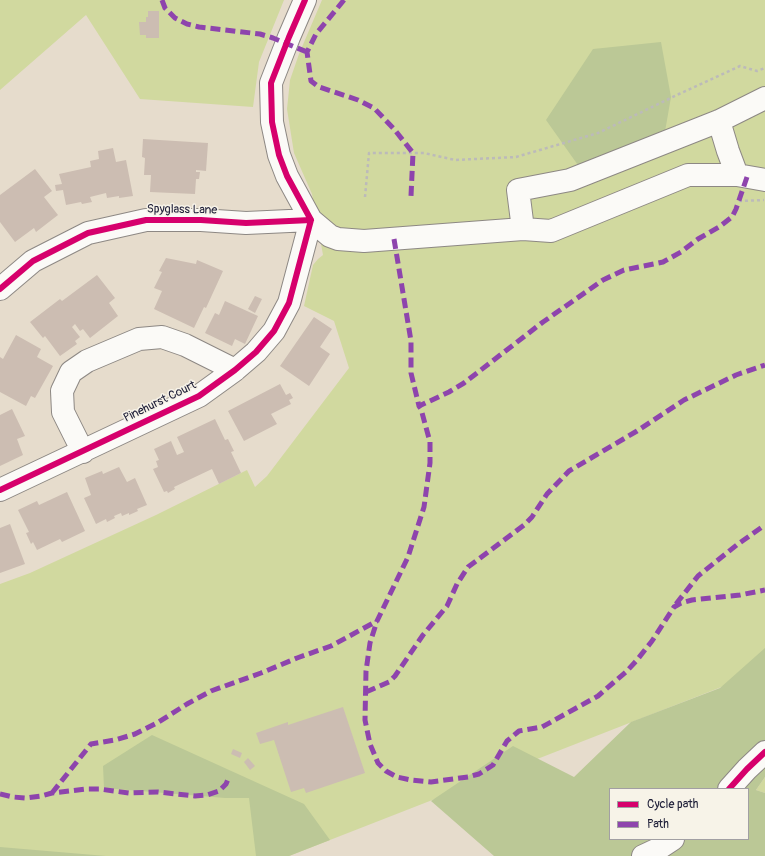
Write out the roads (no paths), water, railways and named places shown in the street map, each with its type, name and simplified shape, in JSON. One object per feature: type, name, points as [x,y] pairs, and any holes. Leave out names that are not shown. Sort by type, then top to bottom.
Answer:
[{"type":"street","points":[[305,0],[288,37],[271,83],[272,122],[279,155],[287,176],[310,220],[330,236],[338,239],[364,241],[523,229],[551,231],[688,175],[737,175],[765,180]]},
{"type":"street","points":[[523,229],[518,190],[570,180],[719,122],[765,98]]},
{"type":"street","points":[[719,122],[737,175]]},
{"type":"street","name":"Spyglass Lane","points":[[0,289],[32,261],[88,233],[139,221],[201,220],[246,223],[310,220]]},
{"type":"street","name":"Pinehurst Court","points":[[0,490],[199,396],[235,370],[256,352],[274,330],[289,303],[310,220]]},
{"type":"street","points":[[83,452],[63,412],[62,391],[71,372],[87,361],[139,338],[162,337],[185,345],[235,370]]},
{"type":"street","points":[[730,788],[765,752]]},
{"type":"street","points":[[643,856],[658,849],[672,840]]}]
